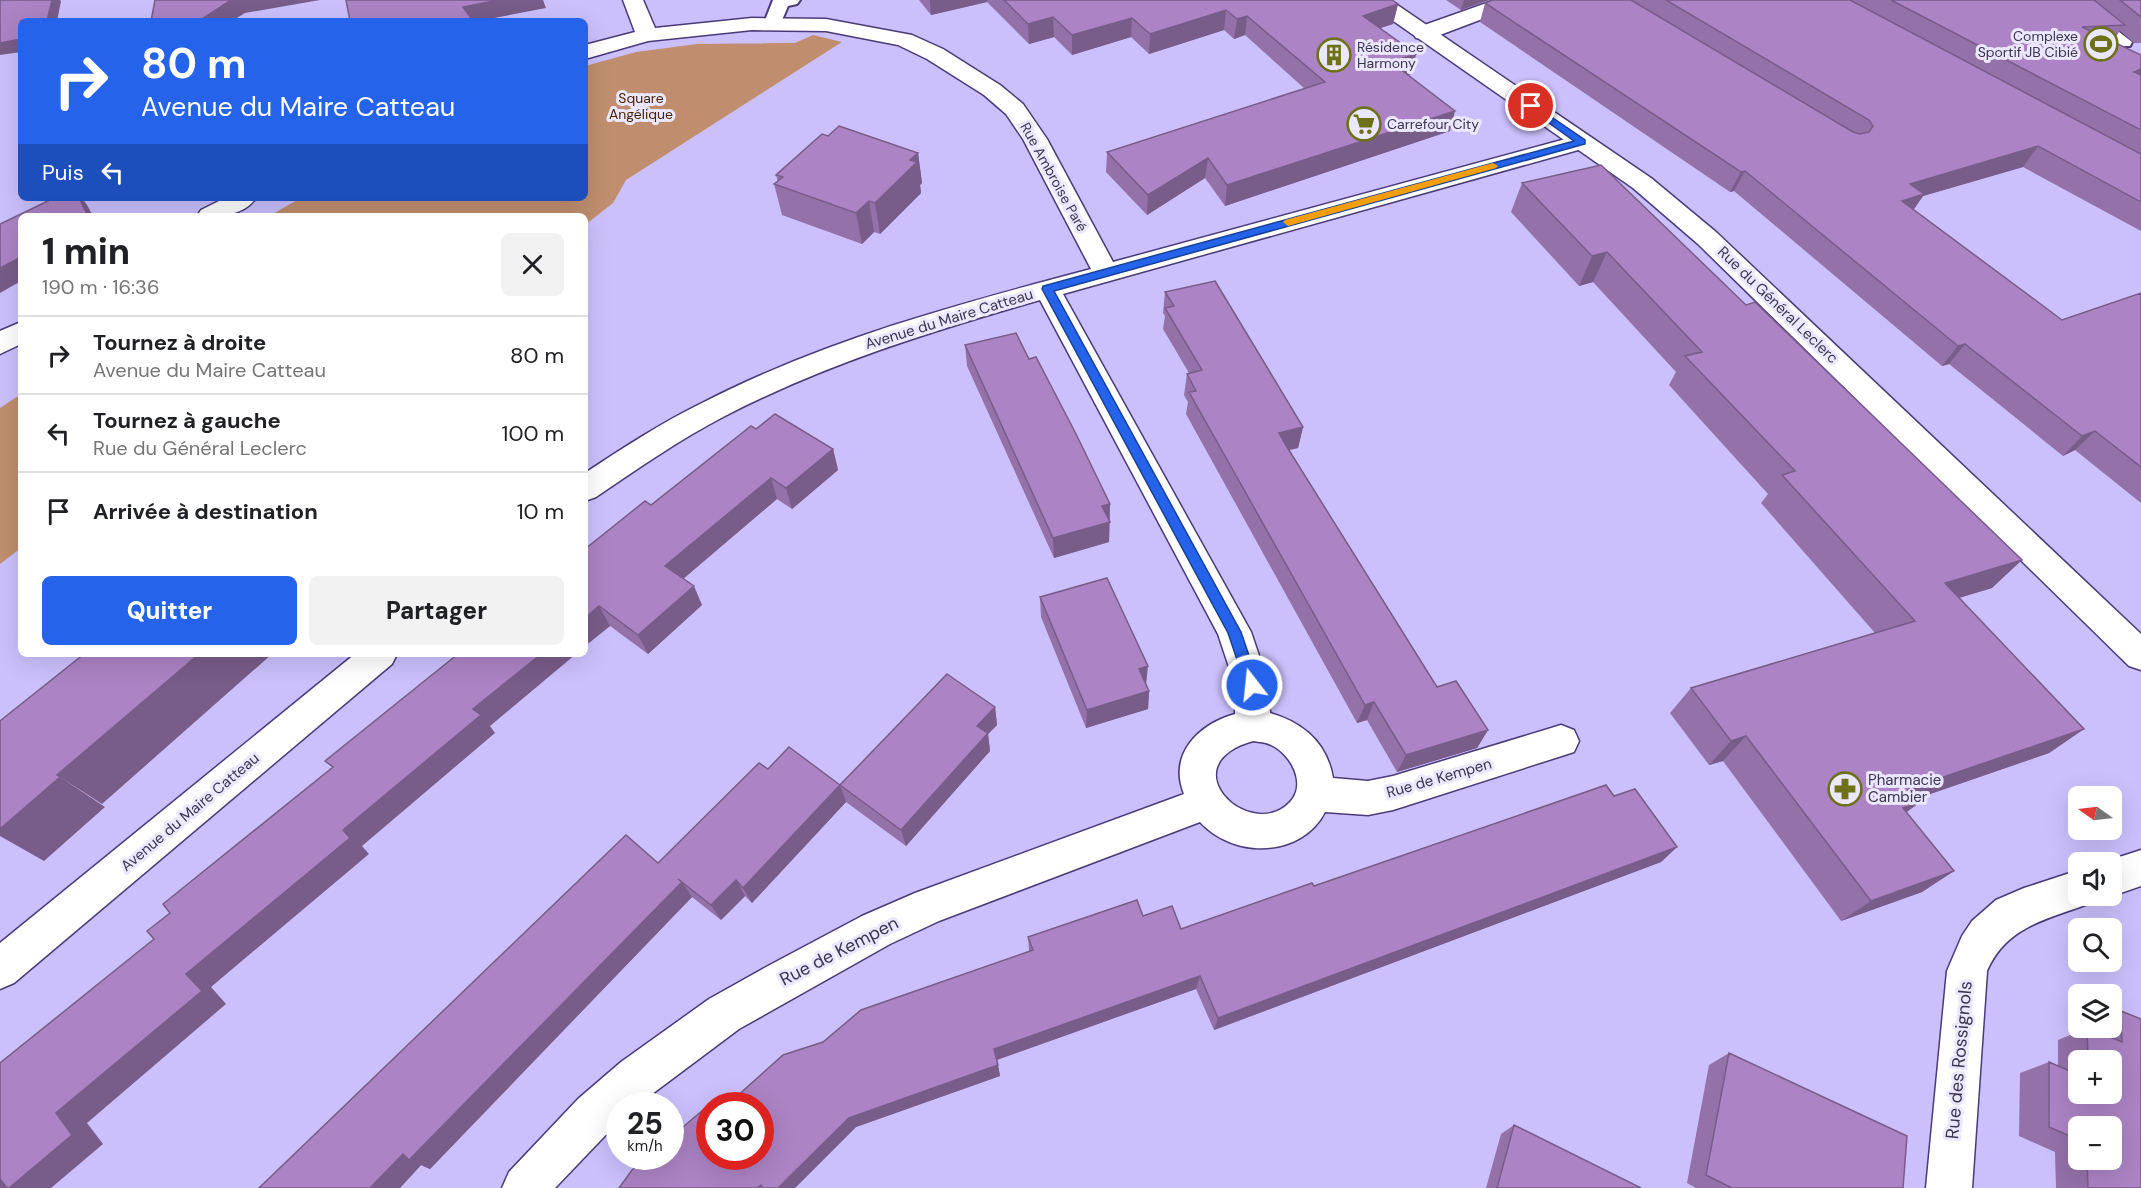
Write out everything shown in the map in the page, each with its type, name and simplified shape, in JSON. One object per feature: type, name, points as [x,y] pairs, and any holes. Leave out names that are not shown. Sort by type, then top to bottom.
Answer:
[{"type":"street","points":[[633,0],[647,35]]},
{"type":"street","name":"Rue du Général Leclerc","points":[[1376,0],[1642,183],[1707,238],[2141,656]]},
{"type":"street","points":[[1424,33],[1515,0]]},
{"type":"street","name":"Rue Ambroise Paré","points":[[588,51],[647,35],[773,23],[826,25],[904,40],[934,54],[992,90],[1015,110],[1031,132],[1106,273]]},
{"type":"street","name":"Avenue du Maire Catteau","points":[[588,487],[689,423],[809,366],[895,334],[1047,289],[1581,142]]},
{"type":"street","points":[[216,213],[238,201]]},
{"type":"street","points":[[1047,289],[1234,632],[1252,685],[1253,725]]},
{"type":"street","points":[[0,344],[18,333]]},
{"type":"street","name":"Avenue du Maire Catteau","points":[[0,969],[376,657]]},
{"type":"street","points":[[1253,725],[1271,728],[1287,736],[1301,747],[1311,761],[1316,777],[1316,794],[1308,810],[1295,823],[1277,830],[1257,832],[1237,828],[1220,818],[1206,803],[1198,785],[1197,766],[1204,749],[1216,736],[1234,728],[1253,725]]},
{"type":"street","name":"Rue de Kempen","points":[[1316,794],[1368,798],[1393,793],[1561,741]]},
{"type":"street","name":"Rue de Kempen","points":[[525,1188],[593,1114],[636,1077],[724,1014],[782,980],[876,930],[928,906],[1206,803]]},
{"type":"street","points":[[2122,875],[2141,868]]},
{"type":"street","name":"Rue des Rossignols","points":[[1949,1188],[1967,971],[1974,951],[1986,931],[2001,918],[2068,893]]},
{"type":"lane","points":[[773,23],[780,3],[791,0]]},
{"type":"lane","points":[[2067,0],[2123,42]]},
{"type":"green space","name":"Square Angélique","points":[[813,35],[842,42],[626,180],[613,203],[588,223],[588,213],[274,213],[296,201],[588,201],[588,65],[636,52],[697,44],[795,43]]},
{"type":"green space","points":[[18,396],[18,550],[0,564],[0,408]]},
{"type":"building","points":[[0,0],[52,0],[48,18],[18,18],[18,40],[0,43]]},
{"type":"building","points":[[155,0],[231,0],[204,18],[152,18]]},
{"type":"building","points":[[346,0],[499,0],[463,7],[471,18],[349,18]]},
{"type":"building","points":[[1004,0],[1392,0],[1398,4],[1363,16],[1416,54],[1391,62],[1455,111],[1227,185],[1208,158],[1148,195],[1107,152],[1325,82],[1247,16],[1237,19],[1226,10],[1150,34],[1132,18],[1072,35],[1053,17],[1028,24]]},
{"type":"building","points":[[1493,0],[1631,0],[1853,132],[1860,134],[1869,132],[1873,126],[1869,120],[1666,0],[1850,0],[2141,154],[2141,202],[2038,146],[1910,184],[1924,194],[1902,201],[2062,320],[2141,293],[2141,467],[2095,431],[2082,436],[1965,344],[1958,346],[1745,171],[1741,172],[1485,3]]},
{"type":"building","points":[[1891,0],[2094,0],[2125,25],[2082,27],[2141,55],[2141,69],[2134,72],[2141,75],[2141,130]]},
{"type":"building","points":[[2120,0],[2141,0],[2141,17]]},
{"type":"building","points":[[839,126],[918,153],[910,160],[917,162],[875,203],[869,201],[856,213],[774,184],[783,177],[776,175],[822,134],[828,136]]},
{"type":"building","points":[[1601,165],[1746,305],[1755,302],[2022,560],[1945,583],[2084,729],[1908,789],[1919,803],[1903,808],[1954,871],[1871,901],[1746,736],[1731,741],[1691,688],[1915,621],[1782,475],[1795,471],[1685,356],[1702,352],[1607,252],[1592,256],[1522,183]]},
{"type":"building","points":[[48,201],[80,201],[86,213],[23,213]]},
{"type":"building","points":[[18,215],[18,259],[0,268],[0,224]]},
{"type":"building","points":[[1215,281],[1303,427],[1279,433],[1287,447],[1437,687],[1456,681],[1488,730],[1406,755],[1374,702],[1365,705],[1189,392],[1196,391],[1187,374],[1202,370],[1165,308],[1174,306],[1165,292]]},
{"type":"building","points":[[1016,333],[1029,359],[1036,357],[1076,434],[1110,504],[1102,506],[1110,522],[1053,538],[965,345]]},
{"type":"building","points":[[775,414],[833,449],[786,488],[771,478],[665,566],[694,586],[638,635],[599,606],[588,615],[588,547],[645,501],[651,505],[751,426],[756,429]]},
{"type":"building","points":[[1107,578],[1148,666],[1139,669],[1149,691],[1087,710],[1040,597]]},
{"type":"building","points":[[80,657],[195,657],[57,775],[60,777],[0,829],[0,721]]},
{"type":"building","points":[[454,657],[537,657],[473,709],[481,715],[343,830],[350,838],[186,974],[202,991],[56,1113],[72,1135],[7,1188],[0,1179],[0,1063],[154,939],[147,931],[170,913],[163,904],[333,767],[325,761]]},
{"type":"building","points":[[947,674],[995,707],[977,726],[988,733],[901,830],[840,785]]},
{"type":"building","points":[[789,747],[840,785],[743,888],[736,880],[711,905],[682,882],[409,1160],[403,1154],[370,1188],[259,1188],[626,835],[658,863],[759,763],[768,769]]},
{"type":"building","points":[[1606,785],[1614,796],[1635,789],[1677,847],[1218,1018],[1200,976],[994,1049],[998,1065],[849,1118],[778,1188],[763,1188],[761,1185],[757,1188],[619,1188],[632,1170],[684,1170],[684,1126],[696,1116],[696,1170],[774,1170],[774,1092],[742,1092],[783,1055],[823,1042],[861,1010],[1033,950],[1028,937],[1137,900],[1143,916],[1172,906],[1181,929],[1312,883],[1314,886]]},
{"type":"building","points":[[2122,1011],[2141,1019],[2141,1188],[2088,1188],[2087,1170],[2122,1170],[2122,1116],[2068,1116],[2068,1135],[2049,1127],[2049,1062],[2068,1070],[2068,1104],[2122,1104],[2122,1050],[2088,1050],[2087,1038],[2112,1038],[2122,1042]]},
{"type":"building","points":[[1729,1053],[1907,1136],[1903,1188],[1732,1188],[1706,1175]]},
{"type":"building","points":[[1514,1125],[1641,1188],[1497,1188]]},
{"type":"slow traffic","points":[[1288,222],[1493,166]]},
{"type":"place","name":"Complexe Sportif JB Cibié","points":[[2101,44]]},
{"type":"place","name":"Résidence Harmony","points":[[1334,55]]},
{"type":"place","name":"Carrefour City","points":[[1364,124]]},
{"type":"place","name":"Pharmacie Cambier","points":[[1845,789]]},
{"type":"route","points":[[1252,685],[1234,632],[1047,289],[1581,142],[1531,106]]}]
